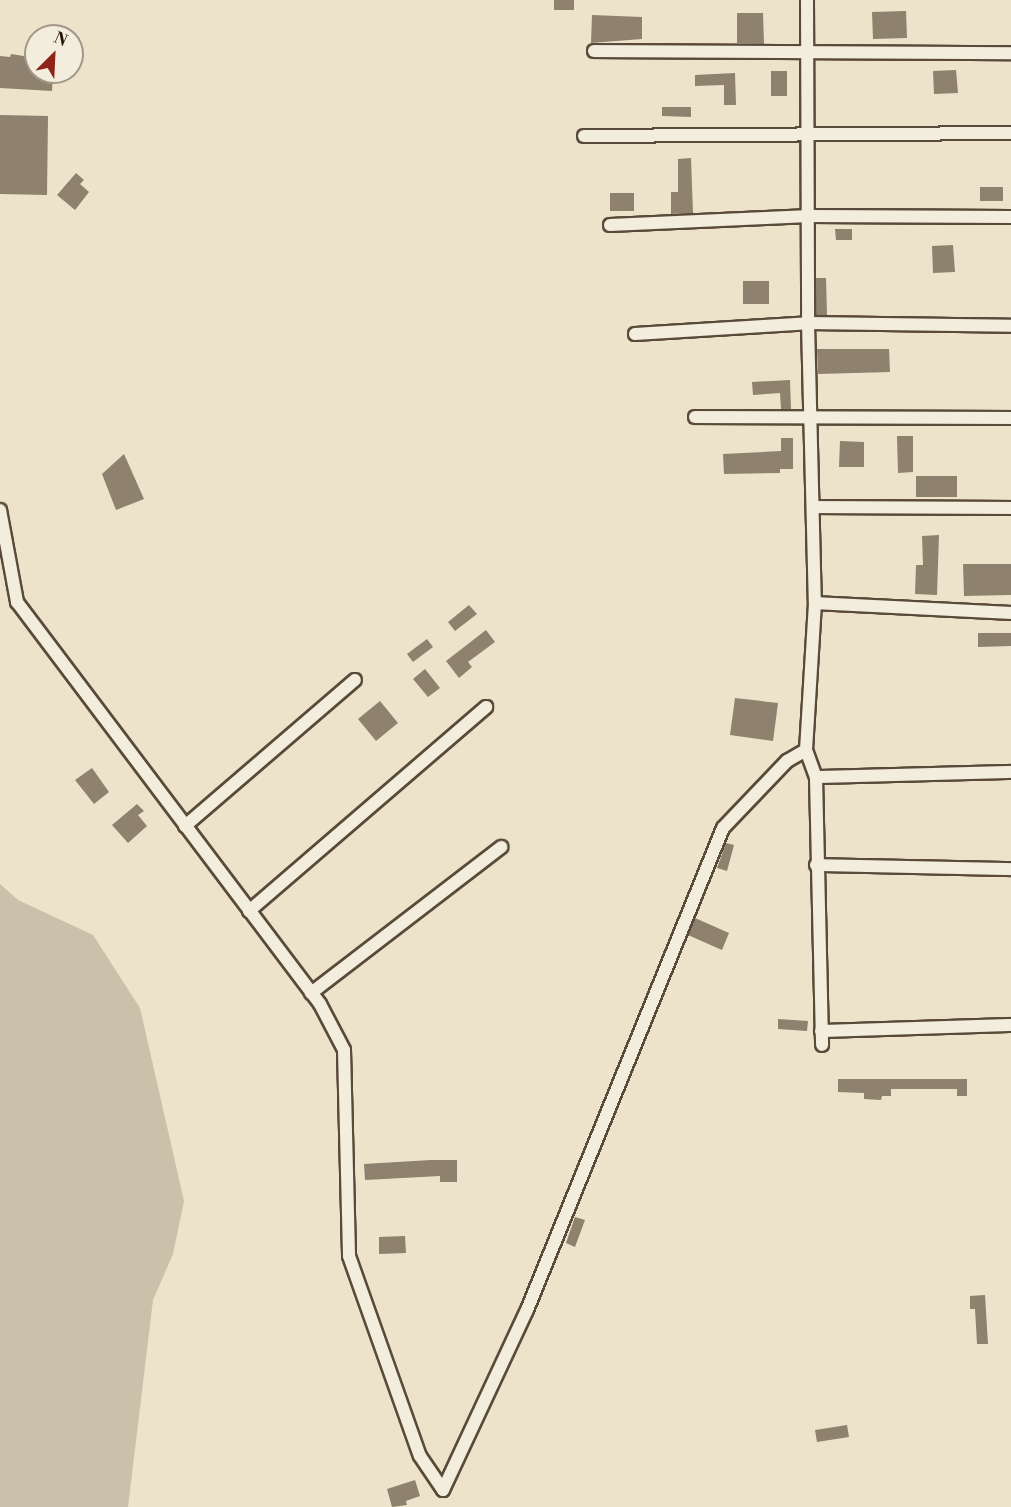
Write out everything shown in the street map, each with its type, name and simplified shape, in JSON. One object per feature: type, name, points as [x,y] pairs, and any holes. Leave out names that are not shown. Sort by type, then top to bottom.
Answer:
[{"type":"street","points":[[807,0],[810,216],[808,323],[813,417],[815,603],[806,750],[816,777],[816,865],[822,1045]]},
{"type":"street","points":[[594,51],[1011,53]]},
{"type":"street","points":[[584,136],[1011,133]]},
{"type":"street","points":[[610,225],[810,216],[1011,217]]},
{"type":"street","points":[[635,334],[808,323],[1011,326]]},
{"type":"street","points":[[695,417],[1011,418]]},
{"type":"street","points":[[814,507],[1011,508]]},
{"type":"street","points":[[0,510],[16,602],[311,993],[344,1050],[349,1256],[420,1456],[443,1490],[527,1310],[723,828],[787,761],[806,750]]},
{"type":"street","points":[[815,603],[1011,613]]},
{"type":"street","points":[[185,826],[355,680]]},
{"type":"street","points":[[249,911],[486,707]]},
{"type":"street","points":[[816,777],[1011,772]]},
{"type":"street","points":[[311,993],[501,847]]},
{"type":"street","points":[[816,865],[1011,869]]},
{"type":"street","points":[[821,1030],[1011,1025]]},
{"type":"shaded area","points":[[0,884],[18,900],[93,935],[140,1008],[184,1201],[173,1254],[153,1300],[128,1507],[0,1507]]},
{"type":"building","points":[[554,0],[574,0],[574,10],[554,10]]},
{"type":"building","points":[[906,11],[907,38],[873,39],[872,12]]},
{"type":"building","points":[[737,13],[763,13],[764,44],[737,43]]},
{"type":"building","points":[[592,15],[642,17],[642,39],[591,43]]},
{"type":"building","points":[[11,54],[24,56],[24,84],[52,84],[52,91],[0,88],[0,56],[10,57]]},
{"type":"building","points":[[956,70],[958,93],[934,94],[933,71]]},
{"type":"building","points":[[771,71],[787,71],[787,96],[771,96]]},
{"type":"building","points":[[735,73],[736,105],[724,105],[724,85],[695,86],[695,75]]},
{"type":"building","points":[[662,107],[691,107],[691,117],[662,116]]},
{"type":"building","points":[[0,115],[48,116],[47,195],[0,194]]},
{"type":"building","points":[[691,158],[693,213],[671,214],[671,192],[678,192],[678,159]]},
{"type":"building","points":[[76,173],[84,180],[80,184],[89,192],[75,210],[57,195]]},
{"type":"building","points":[[980,187],[1003,187],[1003,201],[980,201]]},
{"type":"building","points":[[610,193],[634,193],[634,211],[610,211]]},
{"type":"building","points":[[835,229],[852,229],[852,240],[836,240]]},
{"type":"building","points":[[953,245],[955,272],[933,273],[932,246]]},
{"type":"building","points":[[816,278],[826,278],[827,315],[816,315]]},
{"type":"building","points":[[743,281],[769,281],[769,304],[743,304]]},
{"type":"building","points":[[817,349],[889,349],[890,372],[818,374]]},
{"type":"building","points":[[790,380],[791,409],[781,409],[780,393],[753,395],[752,382]]},
{"type":"building","points":[[897,436],[913,436],[913,472],[898,473]]},
{"type":"building","points":[[781,438],[793,438],[793,469],[780,469],[780,473],[724,474],[723,454],[781,451]]},
{"type":"building","points":[[840,441],[864,442],[864,467],[839,467]]},
{"type":"building","points":[[124,454],[144,499],[116,510],[102,474]]},
{"type":"building","points":[[916,476],[957,476],[957,497],[916,497]]},
{"type":"building","points":[[939,535],[937,595],[915,594],[916,565],[923,565],[922,536]]},
{"type":"building","points":[[963,564],[1011,564],[1011,595],[964,596]]},
{"type":"building","points":[[469,605],[477,614],[455,631],[448,622]]},
{"type":"building","points":[[486,630],[495,642],[468,662],[472,667],[459,678],[446,661]]},
{"type":"building","points":[[978,633],[1011,633],[1011,646],[978,647]]},
{"type":"building","points":[[427,639],[433,647],[413,662],[407,654]]},
{"type":"building","points":[[425,669],[440,688],[428,697],[413,679]]},
{"type":"building","points":[[735,698],[778,703],[773,741],[730,735]]},
{"type":"building","points":[[380,701],[398,723],[376,741],[358,719]]},
{"type":"building","points":[[92,768],[109,792],[94,804],[75,780]]},
{"type":"building","points":[[137,804],[144,811],[138,815],[147,826],[128,843],[112,825]]},
{"type":"building","points":[[726,843],[734,845],[727,871],[717,868]]},
{"type":"building","points":[[695,918],[729,933],[722,950],[688,935]]},
{"type":"building","points":[[778,1019],[808,1021],[807,1031],[778,1029]]},
{"type":"building","points":[[838,1079],[967,1079],[967,1096],[957,1096],[957,1089],[891,1089],[891,1096],[882,1096],[881,1100],[864,1099],[864,1093],[838,1092]]},
{"type":"building","points":[[457,1160],[457,1182],[440,1182],[440,1176],[365,1180],[364,1164]]},
{"type":"building","points":[[575,1217],[585,1220],[575,1247],[566,1243]]},
{"type":"building","points":[[405,1236],[406,1253],[379,1254],[379,1237]]},
{"type":"building","points":[[985,1295],[988,1344],[977,1344],[975,1309],[970,1309],[970,1296]]},
{"type":"building","points":[[847,1425],[849,1437],[817,1442],[815,1430]]},
{"type":"building","points":[[415,1480],[420,1496],[406,1501],[407,1505],[392,1507],[387,1489]]}]
